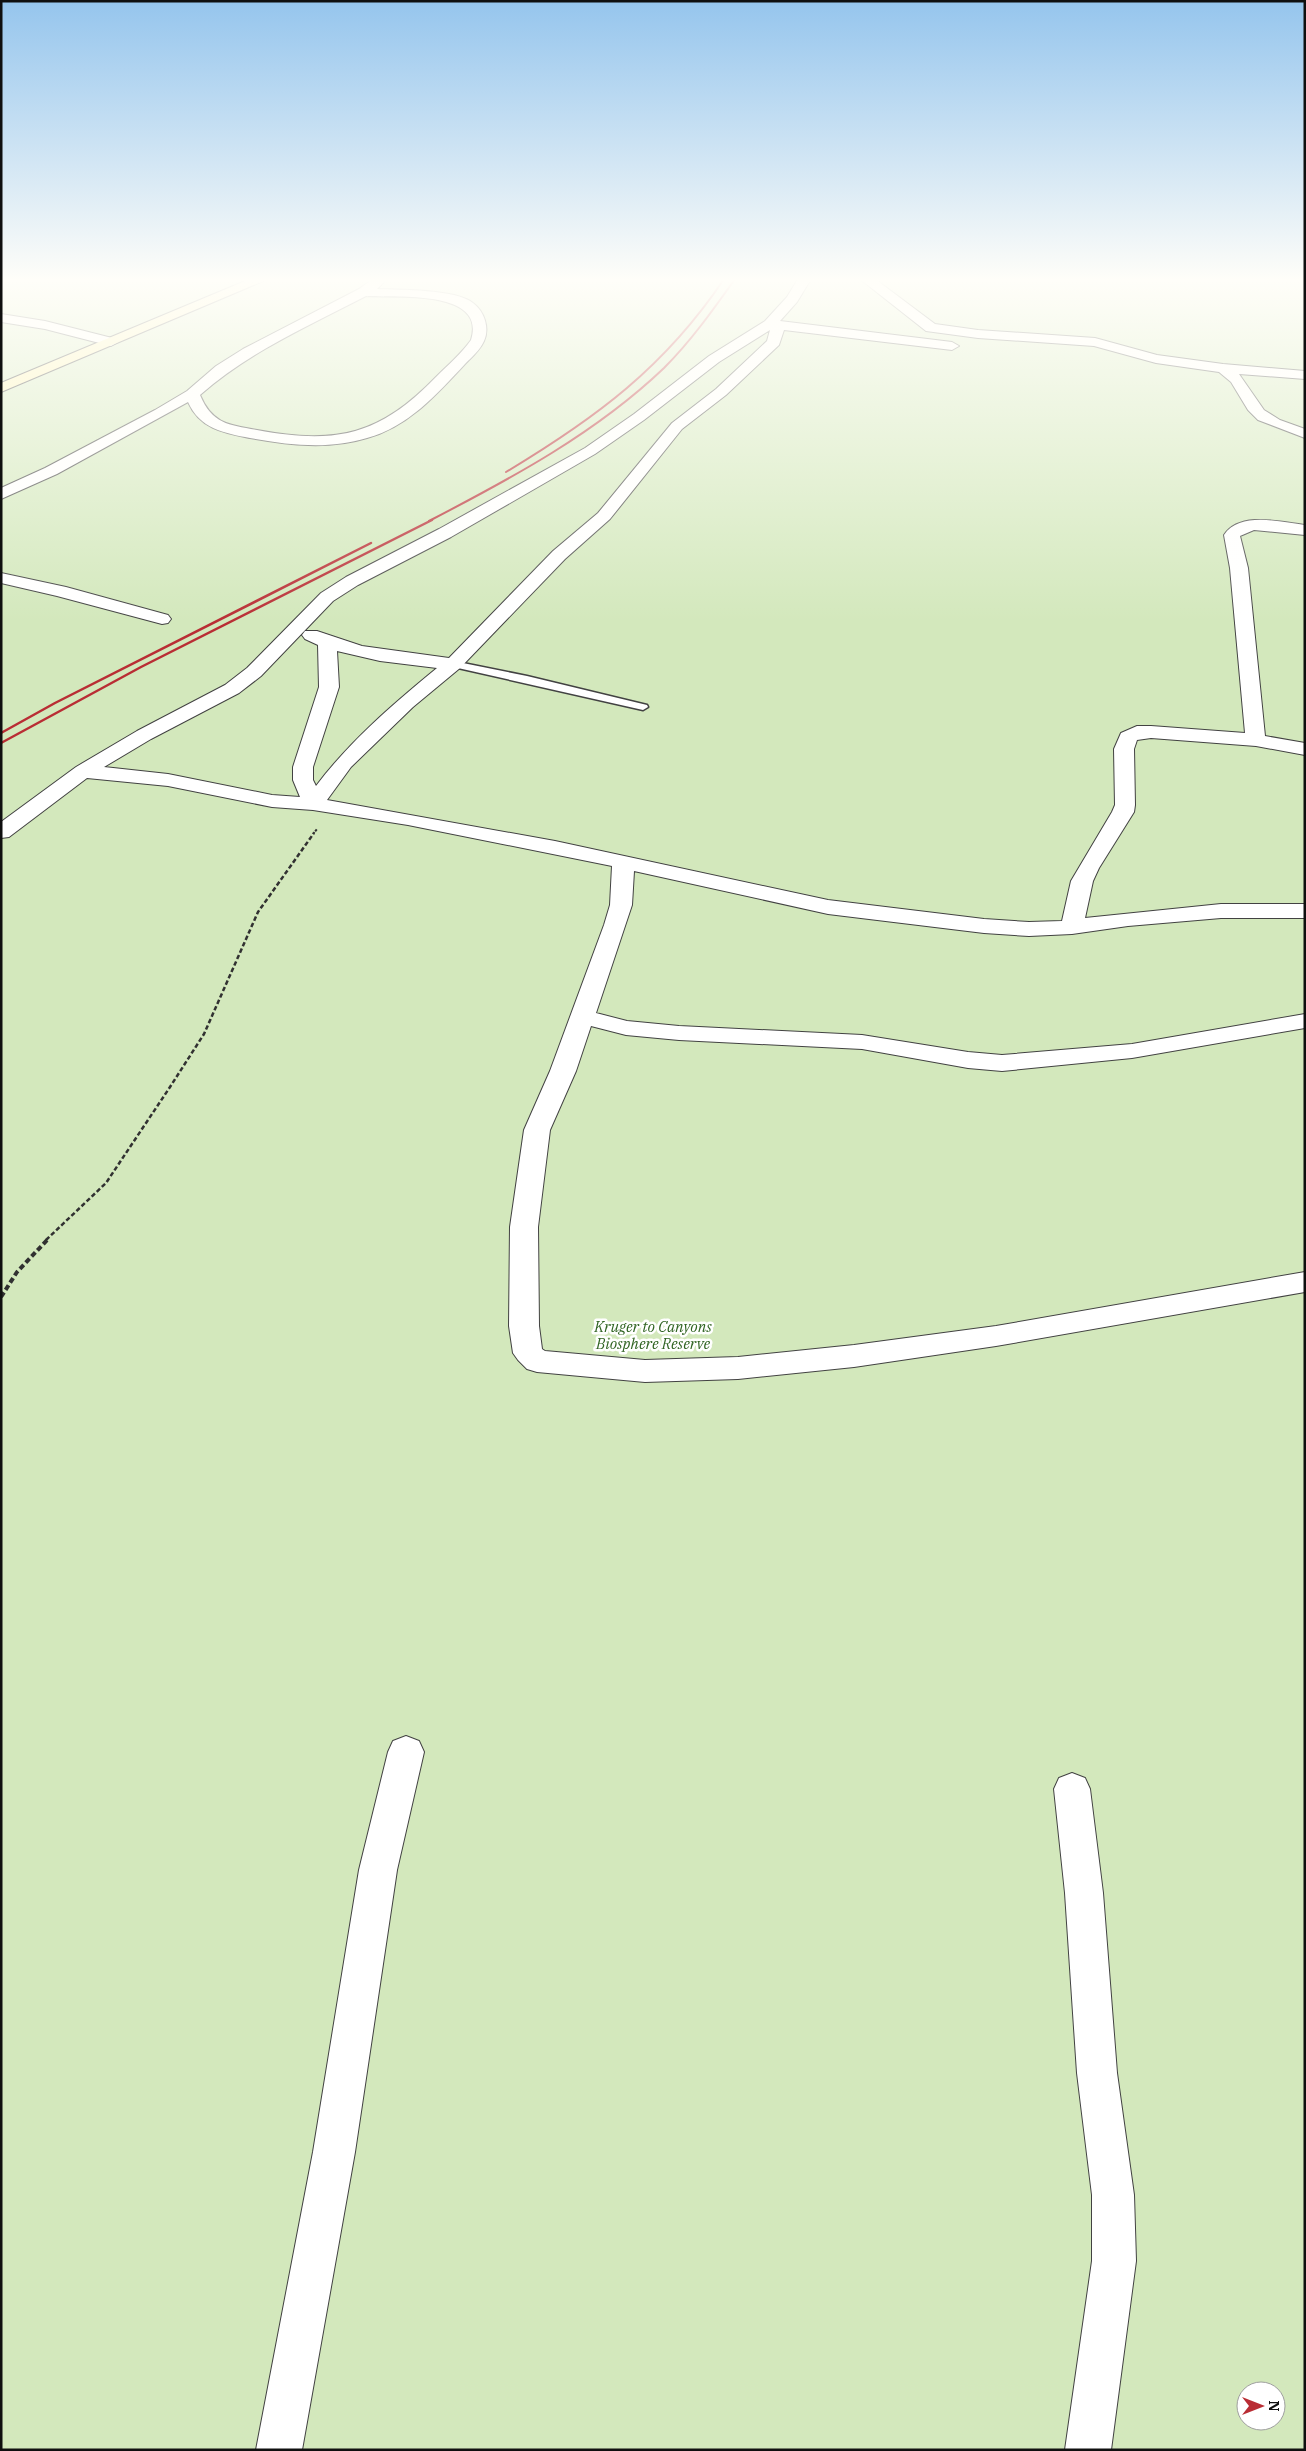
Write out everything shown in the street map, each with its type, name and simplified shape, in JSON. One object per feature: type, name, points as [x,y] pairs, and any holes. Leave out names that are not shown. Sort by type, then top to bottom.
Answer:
[{"type":"street","points":[[1,494],[51,472],[192,394],[201,414],[212,423],[230,430],[299,441],[350,438],[382,428],[404,414],[428,393]]},
{"type":"street","points":[[1,832],[82,771],[144,735],[232,689],[254,672],[314,608],[352,581],[454,528],[590,451],[670,393]]},
{"type":"street","points":[[323,806],[344,763],[406,704],[453,664],[559,555],[604,516],[677,426],[719,393]]},
{"type":"street","points":[[1245,393],[1251,404],[1260,414],[1305,434]]},
{"type":"street","points":[[652,434],[677,426]]},
{"type":"street","points":[[590,451],[635,439]]},
{"type":"street","points":[[1256,740],[1239,568],[1232,535],[1238,528],[1250,526],[1305,530]]},
{"type":"street","points":[[1,578],[60,591],[162,618]]},
{"type":"street","points":[[297,628],[327,643],[406,658],[453,664]]},
{"type":"street","points":[[323,806],[303,780],[303,767],[329,687],[327,643]]},
{"type":"street","points":[[1072,927],[1082,881],[1123,812],[1125,805],[1124,749],[1128,737],[1137,732],[1151,732],[1256,740],[1305,749]]},
{"type":"street","points":[[82,771],[160,778],[272,801],[323,806],[408,819],[623,862],[846,910],[984,926],[1029,929],[1072,927],[1128,919],[1212,912],[1305,911]]},
{"type":"street","points":[[623,862],[619,912],[563,1071],[545,1108],[538,1130],[524,1227],[525,1346],[531,1356],[537,1361],[645,1371],[738,1368],[844,1357],[996,1336],[1305,1282]]},
{"type":"street","points":[[581,1016],[626,1028],[679,1033],[862,1042],[968,1060],[1002,1063],[1132,1052],[1305,1021]]},
{"type":"street","points":[[279,2450],[334,2152],[378,1870],[406,1752]]},
{"type":"street","points":[[1072,1789],[1084,1893],[1097,2073],[1113,2195],[1114,2261],[1088,2450]]},
{"type":"lane","points":[[453,664],[642,707]]},
{"type":"path","points":[[1,1297],[17,1272],[33,1253],[106,1183],[170,1088],[204,1034],[258,912],[323,806]]},
{"type":"green space","name":"Kruger to Canyons Biosphere Reserve","points":[[1,393],[1305,393],[1305,2450],[1,2450]]},
{"type":"railway","points":[[506,472],[570,431],[620,393]]},
{"type":"railway","points":[[429,521],[552,453],[582,434],[635,393]]},
{"type":"railway","points":[[1,743],[141,667],[432,520]]},
{"type":"railway","points":[[1,733],[55,703],[371,543]]}]
